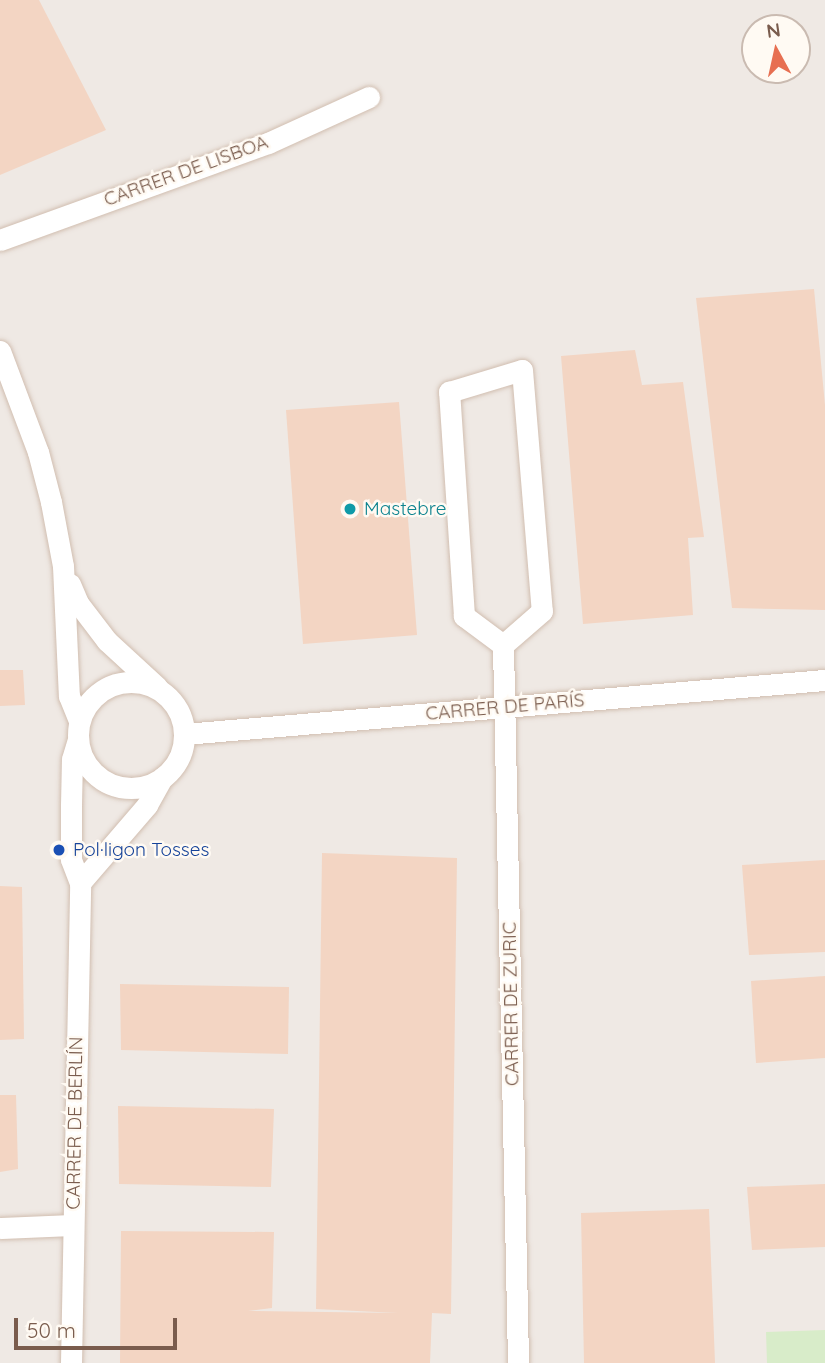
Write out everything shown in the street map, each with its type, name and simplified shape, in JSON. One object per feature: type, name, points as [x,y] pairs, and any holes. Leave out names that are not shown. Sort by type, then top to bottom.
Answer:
[{"type":"street","name":"CARRER DE LISBOA","points":[[0,240],[268,143],[369,97]]},
{"type":"street","name":"CARRER DE BERLÍN","points":[[0,351],[38,452],[63,566],[78,603],[107,641],[161,690]]},
{"type":"street","points":[[522,370],[542,611],[502,645],[464,616],[449,392],[522,370]]},
{"type":"street","name":"CARRER DE BERLÍN","points":[[63,566],[69,696],[78,730],[72,759],[71,859],[80,883],[71,1363]]},
{"type":"street","name":"CARRER DE ZURIC","points":[[502,645],[518,1363]]},
{"type":"street","name":"CARRER DE PARÍS","points":[[184,734],[825,680]]},
{"type":"street","points":[[80,883],[147,805],[162,778],[178,759],[184,734],[177,710],[161,690],[129,681],[112,685],[92,699],[78,730],[89,769],[101,779],[132,788],[162,778]]},
{"type":"street","points":[[0,1228],[73,1225]]},
{"type":"shaded area","points":[[0,0],[825,0],[825,1363],[0,1363]]},
{"type":"green space","points":[[825,1330],[825,1363],[767,1363],[766,1332]]},
{"type":"building","points":[[0,0],[39,0],[106,130],[0,175]]},
{"type":"building","points":[[814,289],[825,405],[825,610],[732,608],[696,298]]},
{"type":"building","points":[[635,350],[642,385],[683,382],[704,537],[688,538],[693,615],[583,624],[561,356]]},
{"type":"building","name":"Mastebre","points":[[399,402],[417,635],[303,644],[286,410]]},
{"type":"building","points":[[0,670],[23,670],[25,705],[0,706]]},
{"type":"building","points":[[322,853],[457,858],[451,1314],[432,1313],[430,1363],[120,1363],[121,1231],[274,1232],[272,1308],[248,1311],[398,1313],[316,1309]]},
{"type":"building","points":[[825,860],[825,952],[749,955],[742,865]]},
{"type":"building","points":[[0,886],[22,887],[24,1039],[0,1040]]},
{"type":"building","points":[[825,976],[825,1058],[756,1063],[751,981]]},
{"type":"building","points":[[120,984],[289,987],[288,1054],[121,1050]]},
{"type":"building","points":[[0,1095],[16,1095],[18,1169],[0,1172]]},
{"type":"building","points":[[118,1106],[274,1109],[271,1187],[119,1184]]},
{"type":"building","points":[[825,1184],[825,1247],[752,1250],[747,1187]]},
{"type":"building","points":[[709,1209],[715,1363],[584,1363],[581,1213]]},
{"type":"place","name":"Mastebre","points":[[350,509]]},
{"type":"place","name":"Pol·ligon Tosses","points":[[59,850]]}]
